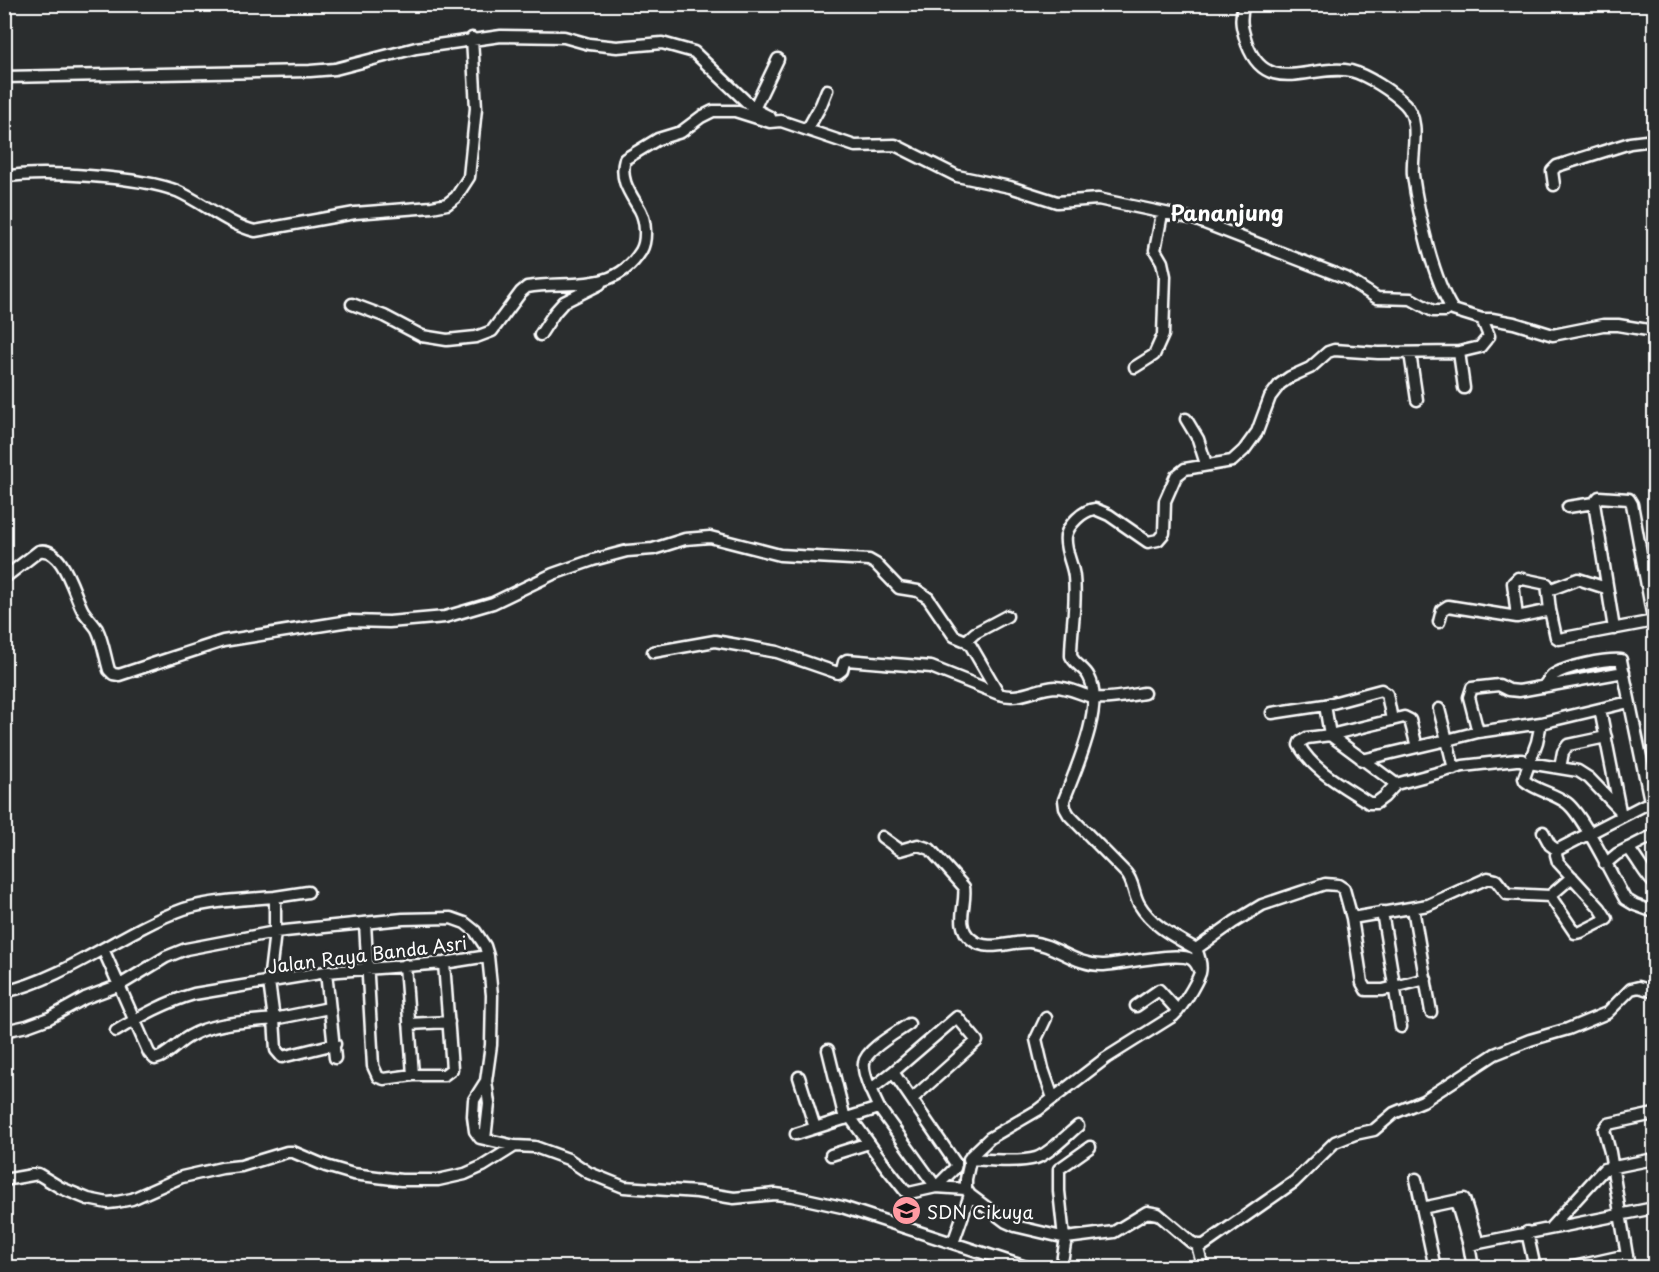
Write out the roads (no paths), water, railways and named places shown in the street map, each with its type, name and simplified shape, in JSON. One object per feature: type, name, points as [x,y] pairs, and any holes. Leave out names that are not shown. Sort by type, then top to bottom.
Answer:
[{"type":"street","points":[[1244,4],[1241,26],[1256,60],[1268,72],[1280,75],[1336,70],[1352,71],[1369,79],[1406,105],[1413,122],[1413,174],[1423,222],[1435,270],[1451,307],[1458,313],[1514,323],[1553,335],[1603,325],[1654,331]]},
{"type":"street","points":[[4,77],[326,69],[416,48],[472,38],[501,36],[564,37],[590,44],[617,47],[654,43],[672,45],[700,56],[754,109],[807,130],[855,146],[895,145],[957,176],[1010,187],[1057,202],[1098,199],[1194,219],[1346,278],[1377,298],[1412,299],[1434,311],[1451,307]]},
{"type":"street","points":[[4,177],[73,175],[168,188],[201,203],[242,227],[255,231],[355,213],[447,204],[463,189],[469,177],[476,108],[472,38]]},
{"type":"street","points":[[754,109],[778,59]]},
{"type":"street","points":[[807,130],[827,90]]},
{"type":"street","points":[[540,335],[564,302],[608,279],[634,259],[644,243],[643,215],[623,179],[622,170],[625,159],[657,139],[681,132],[713,111],[725,110],[770,122],[781,121]]},
{"type":"street","points":[[1554,185],[1552,171],[1557,166],[1630,143],[1654,140]]},
{"type":"street","points":[[1135,367],[1154,355],[1163,335],[1165,276],[1162,262],[1155,250],[1162,214]]},
{"type":"street","points":[[352,304],[384,316],[422,336],[436,340],[466,339],[492,331],[527,287],[579,284],[608,279]]},
{"type":"street","points":[[953,1243],[968,1192],[969,1159],[975,1150],[990,1138],[1038,1110],[1106,1058],[1178,1011],[1200,973],[1199,956],[1196,949],[1152,921],[1139,904],[1132,880],[1068,815],[1065,808],[1064,800],[1088,733],[1094,698],[1090,677],[1072,660],[1071,656],[1075,603],[1074,575],[1066,545],[1068,530],[1085,512],[1095,509],[1109,515],[1148,542],[1158,540],[1164,533],[1166,501],[1176,476],[1185,469],[1206,464],[1225,463],[1238,456],[1257,432],[1270,397],[1280,384],[1290,377],[1310,368],[1328,352],[1334,350],[1459,352],[1480,347],[1489,336],[1482,319]]},
{"type":"street","points":[[1459,352],[1464,388]]},
{"type":"street","points":[[1410,353],[1417,400]]},
{"type":"street","points":[[1186,419],[1198,439],[1206,464]]},
{"type":"street","points":[[1517,617],[1514,580],[1520,578],[1544,582],[1549,590],[1550,610],[1558,639],[1654,622],[1632,504],[1629,499],[1599,498],[1594,503],[1568,507]]},
{"type":"street","points":[[1594,503],[1614,629]]},
{"type":"street","points":[[4,578],[39,550],[48,551],[66,572],[82,610],[97,630],[109,670],[119,675],[223,641],[349,621],[389,622],[445,616],[493,603],[553,574],[593,560],[627,551],[653,549],[686,539],[707,537],[780,555],[869,560],[876,564],[898,588],[918,591],[930,599],[954,636],[966,641],[999,694]]},
{"type":"street","points":[[1549,590],[1578,579],[1606,588]]},
{"type":"street","points":[[1439,622],[1442,610],[1448,606],[1517,617],[1550,610]]},
{"type":"street","points":[[966,641],[975,633],[1007,616]]},
{"type":"street","points":[[653,652],[715,641],[777,652],[838,673],[847,660],[931,667],[999,694],[1016,696],[1055,687],[1094,698],[1144,693]]},
{"type":"street","points":[[1478,732],[1469,697],[1472,688],[1499,685],[1509,690],[1519,691],[1624,672],[1652,800],[1619,812],[1588,834],[1557,850]]},
{"type":"street","points":[[1272,713],[1325,705],[1381,690],[1387,694],[1392,720]]},
{"type":"street","points":[[1362,760],[1478,732],[1541,723],[1629,702]]},
{"type":"street","points":[[1325,705],[1330,735],[1396,784]]},
{"type":"street","points":[[1439,709],[1454,769]]},
{"type":"street","points":[[1600,709],[1619,812]]},
{"type":"street","points":[[1417,747],[1408,717],[1303,739],[1299,745],[1309,758],[1327,774],[1369,803],[1376,803],[1396,784],[1454,769],[1522,760],[1528,764],[1578,771],[1589,778],[1619,812]]},
{"type":"street","points":[[1541,723],[1524,778],[1527,783],[1565,801],[1588,834],[1628,902],[1654,912]]},
{"type":"street","points":[[1560,768],[1563,752],[1568,745],[1606,737]]},
{"type":"street","points":[[1542,832],[1550,845],[1557,850]]},
{"type":"street","points":[[1605,864],[1628,848],[1654,835]]},
{"type":"street","points":[[882,837],[900,850],[918,845],[935,853],[964,887],[961,923],[970,939],[983,945],[1030,942],[1089,965],[1188,958],[1195,961],[1200,973]]},
{"type":"street","points":[[1628,848],[1654,883]]},
{"type":"street","points":[[1550,896],[1575,933],[1605,921],[1607,918],[1558,862],[1557,850]]},
{"type":"street","points":[[1352,918],[1428,905],[1488,878],[1496,880],[1507,894],[1550,896],[1572,877]]},
{"type":"street","points":[[1196,949],[1262,905],[1325,884],[1338,885],[1344,889],[1352,918],[1364,987],[1371,991],[1426,979]]},
{"type":"street","points":[[4,992],[20,989],[186,909],[241,899],[308,892]]},
{"type":"street","points":[[275,897],[275,932],[269,982],[276,1050],[282,1057],[335,1044]]},
{"type":"street","points":[[1413,908],[1431,1012]]},
{"type":"street","points":[[1382,912],[1401,1027]]},
{"type":"street","points":[[4,1031],[49,1018],[85,998],[120,985],[166,957],[186,949],[275,932],[403,919],[451,918],[465,923],[475,931],[485,946],[488,956],[492,995],[491,1045],[486,1081],[489,1104],[485,1139],[515,1146],[535,1147],[568,1159],[589,1173],[624,1187],[697,1192],[734,1198],[775,1194],[842,1207],[1029,1268]]},
{"type":"street","points":[[365,923],[375,1072],[378,1077],[384,1079],[413,1075],[444,1075],[450,1071],[452,1067],[444,963]]},
{"type":"street","points":[[103,949],[149,1053],[155,1059],[163,1056],[191,1035],[211,1028],[329,1008]]},
{"type":"street","name":"Jalan Raya Banda Asri","points":[[116,1031],[135,1019],[194,994],[326,972],[444,963],[488,956]]},
{"type":"street","points":[[405,965],[413,1075]]},
{"type":"street","points":[[326,972],[335,1058]]},
{"type":"street","points":[[1197,1245],[1204,1245],[1294,1182],[1335,1142],[1345,1137],[1374,1130],[1394,1113],[1424,1101],[1495,1054],[1530,1040],[1568,1029],[1611,1011],[1624,994],[1631,989],[1639,987],[1654,992]]},
{"type":"street","points":[[1136,1006],[1160,991],[1178,1011]]},
{"type":"street","points":[[870,1090],[957,1017],[977,1041],[912,1099]]},
{"type":"street","points":[[1046,1018],[1036,1039],[1053,1098]]},
{"type":"street","points":[[409,1024],[449,1022]]},
{"type":"street","points":[[909,1024],[874,1048],[863,1065],[870,1090],[879,1108],[936,1186]]},
{"type":"street","points":[[828,1050],[848,1118],[906,1192],[936,1186],[968,1192],[996,1215],[1015,1226],[1065,1238],[1114,1232],[1147,1212],[1158,1214],[1197,1245],[1201,1260],[1195,1268]]},
{"type":"street","points":[[893,1072],[956,1164],[955,1168],[936,1186]]},
{"type":"street","points":[[799,1077],[815,1128]]},
{"type":"street","points":[[796,1134],[879,1108]]},
{"type":"street","points":[[1629,1268],[1604,1130],[1608,1124],[1654,1114]]},
{"type":"street","points":[[969,1159],[999,1161],[1035,1158],[1078,1126]]},
{"type":"street","points":[[831,1155],[869,1143]]},
{"type":"street","points":[[4,1180],[38,1174],[61,1188],[88,1199],[108,1203],[132,1199],[182,1177],[222,1168],[241,1167],[287,1152],[293,1152],[353,1174],[401,1180],[438,1180],[483,1167],[515,1146]]},
{"type":"street","points":[[1060,1268],[1065,1238],[1059,1191],[1059,1169],[1090,1147]]},
{"type":"street","points":[[1551,1227],[1604,1169],[1654,1159]]},
{"type":"street","points":[[1416,1179],[1435,1268]]},
{"type":"street","points":[[1422,1208],[1456,1201],[1473,1244],[1473,1268]]},
{"type":"street","points":[[1473,1244],[1654,1208]]},
{"type":"street","points":[[1516,1268],[1534,1266],[1527,1232]]},
{"type":"street","points":[[1569,1268],[1606,1263],[1627,1255]]},
{"type":"place","name":"SDN Cikuya","points":[[906,1211]]},
{"type":"district","name":"Pananjung","points":[[1227,212]]}]
